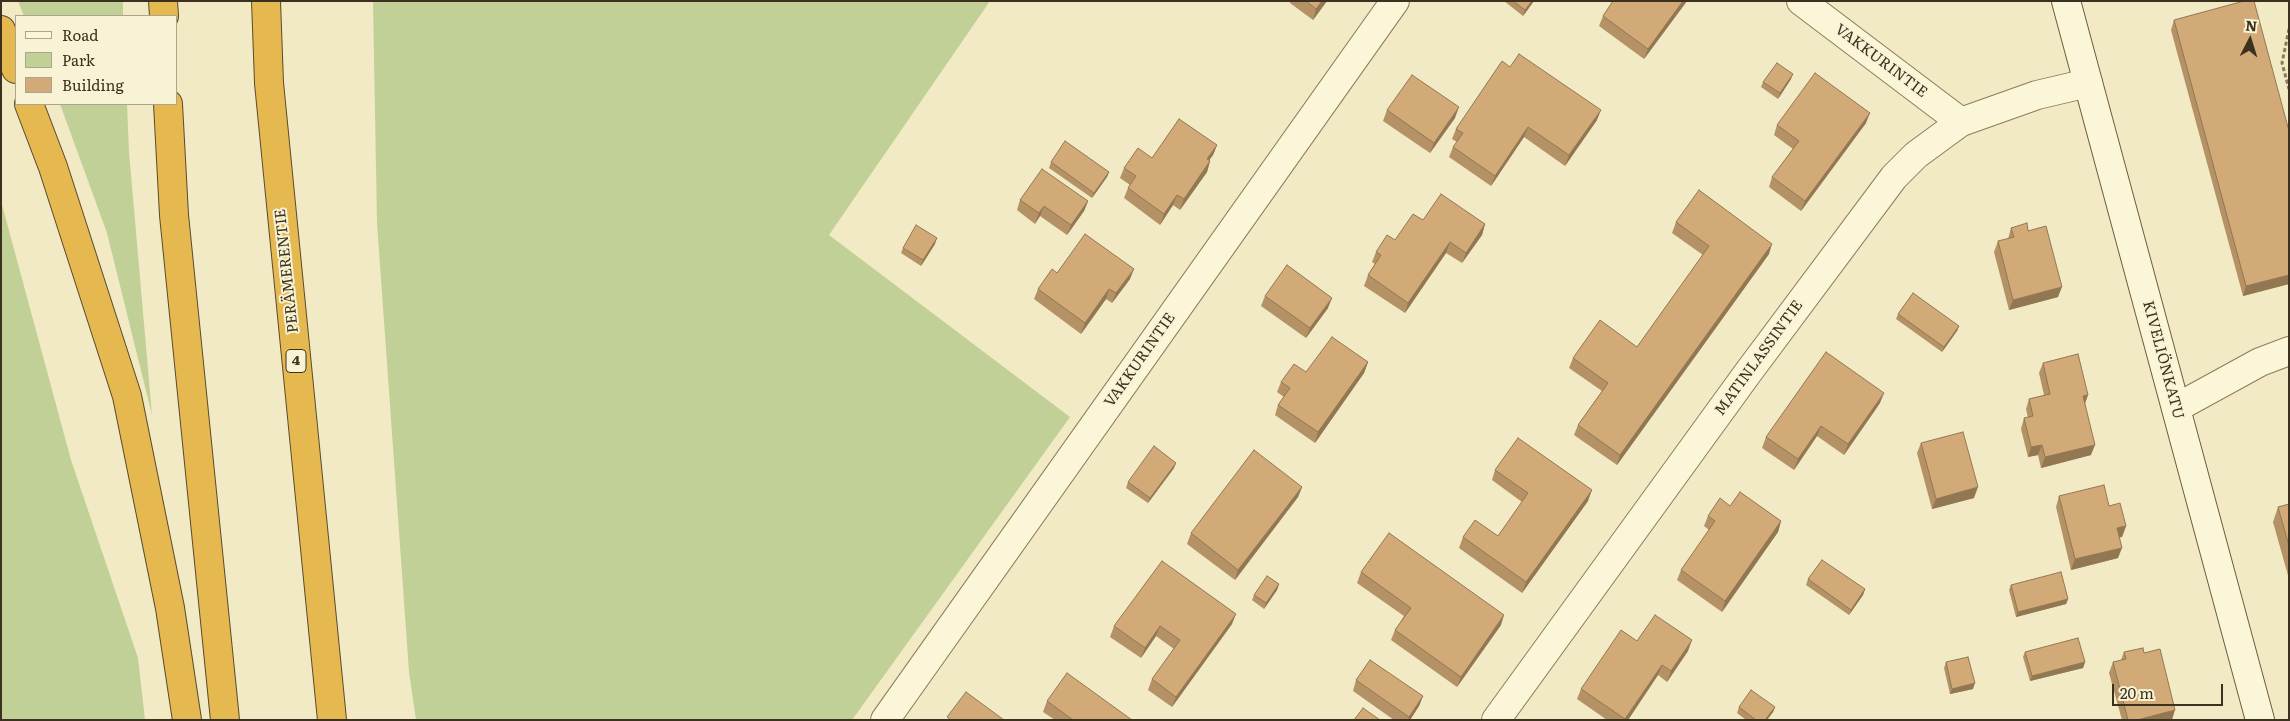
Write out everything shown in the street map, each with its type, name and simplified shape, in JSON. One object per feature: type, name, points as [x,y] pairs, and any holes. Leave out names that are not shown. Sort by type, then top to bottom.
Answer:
[{"type":"highway","points":[[163,1],[164,15]]},
{"type":"highway","name":"PERÄMERENTIE","points":[[266,1],[269,83],[332,720]]},
{"type":"highway","points":[[269,83],[282,1]]},
{"type":"highway","points":[[1,30],[15,66]]},
{"type":"highway","points":[[29,105],[53,167],[127,396],[170,608],[187,720]]},
{"type":"highway","points":[[168,105],[174,214],[225,720]]},
{"type":"street","name":"VAKKURINTIE","points":[[885,720],[1395,1]]},
{"type":"street","name":"VAKKURINTIE","points":[[1801,1],[1961,122]]},
{"type":"street","name":"KIVELIÖNKATU","points":[[2066,1],[2260,720]]},
{"type":"street","name":"MATINLASSINTIE","points":[[1496,720],[1877,197],[1916,155],[1961,122],[2038,95],[2088,83]]},
{"type":"street","points":[[2176,408],[2260,362],[2289,351]]},
{"type":"path","points":[[2289,29],[2282,64],[2289,89]]},
{"type":"green space","points":[[18,1],[123,1],[123,15],[24,15]]},
{"type":"green space","points":[[373,1],[990,1],[829,235],[1070,417],[852,720],[416,720],[409,672],[377,223]]},
{"type":"green space","points":[[60,105],[127,105],[129,152],[152,415],[107,233]]},
{"type":"green space","points":[[1,201],[71,460],[138,658],[145,720],[1,720]]},
{"type":"building","points":[[1306,1],[1322,1],[1316,9]]},
{"type":"building","points":[[1513,1],[1532,1],[1525,10]]},
{"type":"building","points":[[1613,1],[1683,1],[1648,49],[1603,16]]},
{"type":"building","points":[[2244,1],[2254,1],[2289,131],[2289,275],[2246,286],[2174,20]]},
{"type":"building","points":[[1519,54],[1601,110],[1569,155],[1528,127],[1495,176],[1453,147],[1463,133],[1456,129],[1502,61],[1510,67]]},
{"type":"building","points":[[1777,63],[1793,74],[1780,93],[1763,82]]},
{"type":"building","points":[[1815,73],[1870,113],[1805,201],[1772,177],[1799,141],[1777,125]]},
{"type":"building","points":[[1412,75],[1459,107],[1434,143],[1387,110]]},
{"type":"building","points":[[1179,119],[1217,145],[1207,159],[1210,161],[1184,199],[1177,195],[1164,214],[1128,188],[1136,176],[1124,168],[1138,148],[1152,158]]},
{"type":"building","points":[[1065,141],[1109,172],[1094,193],[1051,162]]},
{"type":"building","points":[[1042,169],[1088,201],[1071,225],[1044,206],[1039,213],[1020,200]]},
{"type":"building","points":[[1699,190],[1772,244],[1620,455],[1578,425],[1608,383],[1573,358],[1600,320],[1637,347],[1709,246],[1676,222]]},
{"type":"building","points":[[1441,194],[1485,224],[1466,253],[1450,242],[1408,303],[1368,275],[1381,255],[1376,252],[1387,235],[1395,240],[1413,214],[1423,220]]},
{"type":"building","points":[[2027,223],[2028,231],[2046,226],[2062,287],[2013,300],[1998,241],[2014,237],[2011,228]]},
{"type":"building","points":[[916,225],[937,238],[923,260],[903,248]]},
{"type":"building","points":[[1085,234],[1134,269],[1116,293],[1109,289],[1085,323],[1038,289],[1052,269],[1057,273]]},
{"type":"building","points":[[1287,265],[1332,298],[1310,328],[1265,296]]},
{"type":"building","points":[[1913,293],[1959,326],[1944,347],[1898,314]]},
{"type":"building","points":[[1332,337],[1368,362],[1318,432],[1278,405],[1290,388],[1281,382],[1294,364],[1306,372]]},
{"type":"building","points":[[1826,352],[1884,393],[1848,444],[1821,426],[1798,459],[1766,437]]},
{"type":"building","points":[[2078,354],[2088,395],[2083,396],[2095,445],[2045,457],[2042,445],[2031,447],[2024,418],[2033,416],[2029,399],[2050,394],[2043,363]]},
{"type":"building","points":[[1963,432],[1978,487],[1936,499],[1921,443]]},
{"type":"building","points":[[1518,438],[1592,490],[1526,582],[1463,537],[1475,520],[1498,536],[1528,493],[1495,470]]},
{"type":"building","points":[[1154,446],[1176,463],[1150,498],[1128,482]]},
{"type":"building","points":[[1254,450],[1302,487],[1238,570],[1191,533]]},
{"type":"building","points":[[2104,485],[2109,506],[2120,503],[2126,526],[2117,528],[2122,548],[2075,559],[2059,496]]},
{"type":"building","points":[[1740,492],[1781,521],[1725,601],[1681,570],[1715,521],[1708,516],[1720,498],[1730,506]]},
{"type":"building","points":[[2289,504],[2289,546],[2278,507]]},
{"type":"building","points":[[1389,533],[1504,615],[1461,677],[1395,630],[1411,608],[1361,572]]},
{"type":"building","points":[[1822,560],[1865,589],[1851,610],[1808,579]]},
{"type":"building","points":[[1162,561],[1236,614],[1176,697],[1152,679],[1180,640],[1160,626],[1145,648],[1114,626]]},
{"type":"building","points":[[2061,572],[2068,599],[2018,612],[2011,585]]},
{"type":"building","points":[[1267,576],[1279,584],[1266,603],[1254,595]]},
{"type":"building","points":[[1655,615],[1692,640],[1671,671],[1662,665],[1625,719],[1581,689],[1621,630],[1637,641]]},
{"type":"building","points":[[2078,638],[2085,662],[2032,676],[2025,652]]},
{"type":"building","points":[[2143,648],[2144,653],[2160,649],[2175,710],[2137,720],[2128,720],[2113,662],[2126,659],[2124,652]]},
{"type":"building","points":[[1968,657],[1975,683],[1952,689],[1946,662]]},
{"type":"building","points":[[1370,660],[1423,696],[1409,717],[1356,680]]},
{"type":"building","points":[[1067,673],[1132,720],[1073,720],[1047,701]]},
{"type":"building","points":[[1751,690],[1775,707],[1765,720],[1756,720],[1739,707]]},
{"type":"building","points":[[966,692],[1004,720],[951,720],[947,717]]},
{"type":"building","points":[[1363,708],[1380,720],[1354,720]]}]
